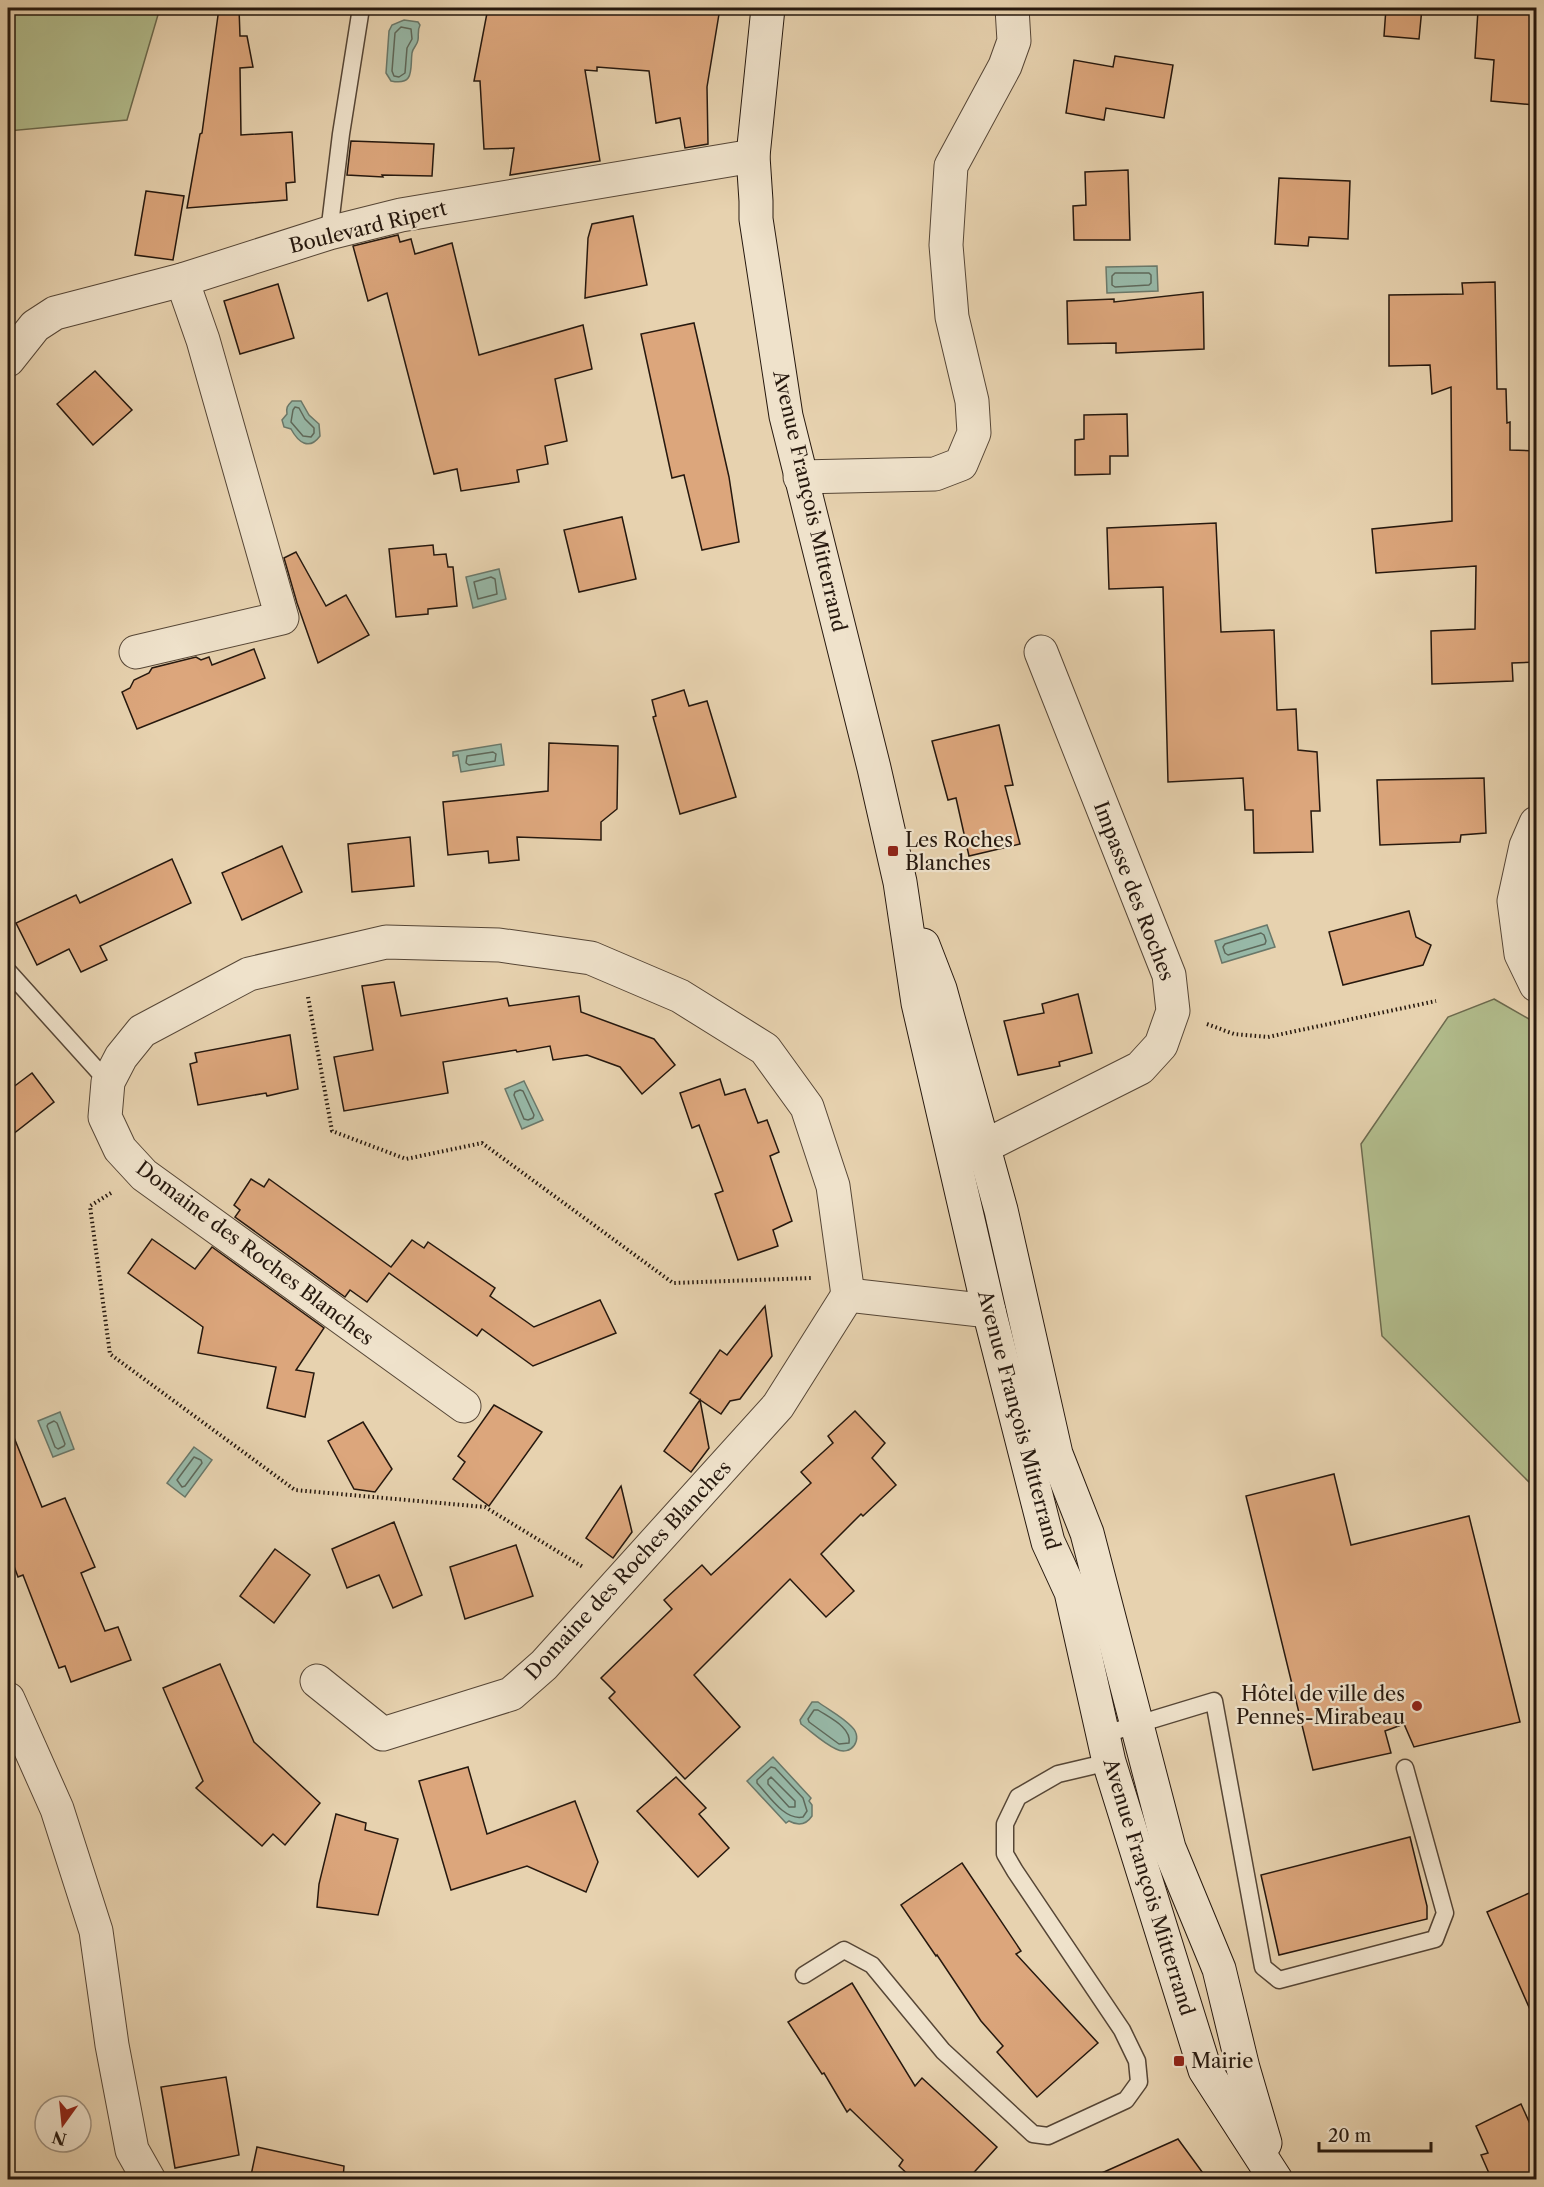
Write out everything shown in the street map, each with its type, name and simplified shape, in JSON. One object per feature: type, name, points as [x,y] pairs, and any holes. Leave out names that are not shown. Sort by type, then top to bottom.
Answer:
[{"type":"street","name":"Avenue François Mitterrand","points":[[768,8],[753,156],[756,219],[786,416],[874,768],[900,882],[918,1003],[969,1153],[1001,1210],[1056,1454],[1087,1533],[1169,1848],[1219,1969],[1243,2068],[1276,2178]]},
{"type":"street","points":[[800,477],[934,474],[961,464],[974,433],[972,401],[952,317],[946,245],[951,166],[1005,66],[1014,41],[1012,8]]},
{"type":"street","name":"Boulevard Ripert","points":[[8,360],[35,326],[55,313],[182,280],[329,232],[401,215],[753,156]]},
{"type":"street","points":[[136,652],[282,618],[203,340],[182,280]]},
{"type":"street","name":"Impasse des Roches","points":[[969,1153],[1140,1068],[1161,1045],[1173,1011],[1169,975],[1041,652]]},
{"type":"street","points":[[1536,823],[1526,846],[1514,901],[1521,954],[1536,985]]},
{"type":"street","name":"Domaine des Roches Blanches","points":[[317,1681],[383,1734],[511,1694],[544,1665],[778,1406],[846,1286],[833,1186],[807,1107],[765,1049],[680,996],[591,958],[499,945],[386,942],[249,974],[142,1031],[108,1082],[105,1117],[120,1149],[144,1175],[464,1406]]},
{"type":"street","name":"Avenue François Mitterrand","points":[[969,1153],[989,1311],[1048,1542],[1071,1592],[1106,1748],[1206,2070],[1276,2178]]},
{"type":"street","points":[[846,1286],[989,1311]]},
{"type":"street","points":[[8,1699],[57,1809],[96,1930],[112,2045],[132,2150],[149,2180]]},
{"type":"lane","points":[[329,232],[340,134],[361,8]]},
{"type":"lane","points":[[8,971],[108,1082]]},
{"type":"lane","points":[[804,1975],[844,1950],[872,1965],[943,2051],[1033,2133],[1048,2136],[1126,2100],[1139,2082],[1137,2061],[1122,2030],[1014,1871],[1005,1854],[1005,1824],[1018,1797],[1106,1748],[1137,1723],[1214,1701],[1263,1967],[1279,1980],[1435,1939],[1445,1913],[1406,1768]]},
{"type":"path","points":[[302,962],[332,1131],[406,1159],[482,1143],[673,1283],[846,1286]]},
{"type":"path","points":[[1173,1011],[1234,1034],[1268,1037],[1436,1001]]},
{"type":"path","points":[[144,1175],[90,1206],[110,1354],[295,1490],[485,1507],[614,1586]]},
{"type":"green space","points":[[8,8],[160,8],[127,120],[8,131]]},
{"type":"green space","points":[[1494,999],[1536,1023],[1536,1489],[1382,1336],[1361,1144],[1448,1017]]},
{"type":"water","points":[[404,20],[418,22],[420,25],[418,40],[413,51],[408,79],[399,82],[391,81],[386,73],[389,31],[392,25]]},
{"type":"water","points":[[1157,266],[1158,291],[1107,293],[1106,267]]},
{"type":"water","points":[[292,401],[301,401],[309,415],[319,424],[320,436],[316,441],[304,443],[291,429],[284,427],[282,420]]},
{"type":"water","points":[[499,569],[506,599],[473,608],[466,577]]},
{"type":"water","points":[[501,744],[504,765],[461,772],[458,755],[453,756],[453,752]]},
{"type":"water","points":[[1267,925],[1275,947],[1222,963],[1215,941]]},
{"type":"water","points":[[524,1081],[543,1120],[522,1129],[505,1089]]},
{"type":"water","points":[[60,1412],[74,1449],[53,1457],[38,1421]]},
{"type":"water","points":[[194,1447],[212,1460],[185,1497],[167,1483]]},
{"type":"water","points":[[812,1702],[818,1702],[852,1727],[857,1737],[851,1749],[841,1751],[836,1749],[801,1724],[800,1720]]},
{"type":"water","points":[[773,1757],[811,1798],[809,1801],[812,1805],[812,1816],[804,1823],[796,1824],[789,1821],[786,1823],[747,1781]]},
{"type":"building","points":[[219,8],[239,8],[240,36],[247,36],[253,67],[240,68],[241,135],[292,132],[295,182],[286,183],[287,200],[187,208],[202,133]]},
{"type":"building","points":[[557,8],[647,13],[648,8],[720,8],[707,87],[708,144],[685,148],[680,118],[656,123],[649,71],[597,67],[597,71],[585,70],[600,161],[510,175],[514,148],[484,149],[480,81],[474,81],[487,13],[557,13]]},
{"type":"building","points":[[1386,8],[1422,8],[1419,39],[1384,36]]},
{"type":"building","points":[[1500,8],[1536,8],[1535,105],[1491,101],[1494,60],[1475,58],[1478,10],[1499,12]]},
{"type":"building","points":[[1115,56],[1173,65],[1164,118],[1106,108],[1104,120],[1066,113],[1074,60],[1113,67]]},
{"type":"building","points":[[351,141],[434,144],[432,176],[347,175]]},
{"type":"building","points":[[1128,170],[1130,240],[1074,240],[1073,206],[1086,205],[1085,172]]},
{"type":"building","points":[[1279,178],[1350,181],[1348,239],[1309,237],[1308,246],[1275,244]]},
{"type":"building","points":[[146,191],[184,196],[173,260],[135,255]]},
{"type":"building","points":[[633,216],[647,285],[585,298],[588,238],[592,224]]},
{"type":"building","points":[[398,235],[400,242],[411,239],[415,254],[452,243],[479,355],[583,325],[592,369],[555,379],[567,441],[545,446],[548,464],[517,470],[519,482],[461,491],[457,469],[434,474],[387,293],[368,301],[353,246]]},
{"type":"building","points":[[1495,282],[1497,389],[1506,389],[1507,423],[1510,422],[1510,450],[1536,451],[1536,662],[1512,663],[1513,681],[1432,684],[1431,631],[1475,629],[1476,566],[1376,573],[1372,529],[1452,521],[1451,387],[1432,394],[1430,365],[1389,366],[1389,295],[1463,294],[1462,283]]},
{"type":"building","points":[[278,284],[294,338],[240,354],[224,301]]},
{"type":"building","points":[[1203,292],[1204,349],[1116,353],[1116,343],[1068,344],[1067,301],[1114,299],[1114,302]]},
{"type":"building","points":[[694,323],[729,477],[739,542],[702,550],[684,475],[672,478],[641,334]]},
{"type":"building","points":[[95,371],[132,410],[93,445],[57,404]]},
{"type":"building","points":[[1127,414],[1128,456],[1110,456],[1110,474],[1075,475],[1075,440],[1084,439],[1084,415]]},
{"type":"building","points":[[622,517],[636,579],[579,592],[564,530]]},
{"type":"building","points":[[1216,523],[1221,632],[1274,630],[1277,710],[1296,709],[1298,750],[1317,752],[1320,811],[1311,811],[1313,852],[1254,853],[1253,810],[1245,810],[1243,778],[1168,782],[1163,587],[1109,589],[1107,528]]},
{"type":"building","points":[[433,545],[434,555],[446,554],[448,567],[453,567],[457,606],[428,609],[428,614],[396,617],[389,549]]},
{"type":"building","points":[[296,552],[326,606],[346,595],[369,635],[318,663],[284,558]]},
{"type":"building","points":[[254,649],[265,678],[137,729],[122,692],[130,688],[134,680],[149,673],[152,668],[196,657],[201,660],[209,657],[212,665]]},
{"type":"building","points":[[684,690],[689,706],[707,701],[736,797],[680,814],[653,717],[656,716],[652,700]]},
{"type":"building","points":[[999,725],[1013,785],[1005,786],[1020,844],[969,856],[956,798],[948,800],[932,741]]},
{"type":"building","points":[[549,743],[618,746],[617,809],[601,822],[601,840],[517,837],[519,860],[489,863],[488,851],[448,855],[443,802],[548,791]]},
{"type":"building","points":[[1484,778],[1486,833],[1461,835],[1460,842],[1380,845],[1377,780]]},
{"type":"building","points":[[410,837],[414,886],[352,892],[348,844]]},
{"type":"building","points":[[282,846],[302,892],[242,920],[222,873]]},
{"type":"building","points":[[172,859],[191,903],[100,946],[107,960],[81,972],[69,949],[37,965],[16,923],[76,895],[80,903]]},
{"type":"building","points":[[1409,911],[1416,937],[1431,945],[1423,965],[1343,985],[1329,932]]},
{"type":"building","points":[[394,982],[401,1016],[507,998],[509,1006],[579,996],[581,1012],[654,1039],[675,1065],[642,1094],[620,1067],[587,1055],[553,1060],[550,1046],[517,1052],[516,1050],[443,1062],[448,1093],[344,1111],[334,1057],[373,1050],[362,986]]},
{"type":"building","points":[[1078,994],[1092,1053],[1059,1062],[1060,1066],[1018,1075],[1004,1021],[1044,1013],[1042,1004]]},
{"type":"building","points":[[290,1035],[298,1089],[267,1096],[266,1093],[198,1105],[190,1064],[197,1062],[195,1053]]},
{"type":"building","points":[[32,1073],[54,1102],[8,1138],[8,1091]]},
{"type":"building","points":[[720,1079],[725,1095],[745,1089],[758,1123],[767,1120],[779,1152],[770,1156],[792,1221],[773,1230],[778,1246],[738,1260],[715,1194],[723,1191],[699,1125],[692,1128],[680,1093]]},
{"type":"building","points":[[251,1179],[264,1187],[269,1179],[391,1267],[412,1240],[424,1248],[428,1242],[495,1288],[490,1296],[534,1327],[600,1300],[616,1333],[533,1366],[482,1329],[477,1336],[389,1273],[367,1302],[350,1290],[345,1297],[235,1217],[240,1210],[234,1205]]},
{"type":"building","points":[[152,1239],[195,1269],[212,1247],[324,1328],[296,1370],[314,1373],[305,1417],[267,1408],[276,1367],[198,1353],[203,1327],[128,1273]]},
{"type":"building","points":[[765,1306],[772,1356],[740,1399],[730,1401],[721,1414],[690,1393],[720,1350],[727,1355]]},
{"type":"building","points":[[700,1400],[709,1448],[691,1472],[664,1451]]},
{"type":"building","points":[[494,1405],[542,1432],[489,1506],[453,1479],[465,1462],[458,1456]]},
{"type":"building","points":[[855,1411],[885,1443],[872,1458],[896,1485],[863,1516],[861,1514],[821,1554],[854,1591],[826,1617],[790,1579],[694,1675],[740,1727],[685,1779],[609,1698],[615,1692],[601,1678],[672,1609],[664,1600],[702,1565],[711,1575],[811,1483],[801,1472],[833,1443],[828,1436]]},
{"type":"building","points":[[363,1422],[392,1469],[375,1492],[354,1489],[328,1441]]},
{"type":"building","points":[[8,1425],[42,1507],[65,1498],[95,1567],[81,1573],[105,1631],[118,1627],[131,1660],[71,1682],[65,1666],[59,1668],[23,1575],[18,1577],[8,1550]]},
{"type":"building","name":"Hôtel de ville des Pennes-Mirabeau","points":[[1334,1474],[1351,1545],[1469,1516],[1520,1722],[1414,1747],[1404,1724],[1385,1731],[1391,1753],[1313,1770],[1246,1496]]},
{"type":"building","points":[[621,1486],[632,1532],[613,1558],[586,1538]]},
{"type":"building","points":[[394,1522],[422,1595],[393,1608],[379,1575],[347,1588],[332,1549]]},
{"type":"building","points":[[516,1545],[533,1596],[465,1619],[450,1567]]},
{"type":"building","points":[[275,1549],[310,1575],[274,1623],[240,1596]]},
{"type":"building","points":[[220,1664],[254,1742],[320,1803],[285,1845],[273,1834],[262,1846],[196,1788],[203,1781],[163,1688]]},
{"type":"building","points":[[468,1767],[487,1834],[575,1801],[598,1862],[586,1892],[527,1866],[451,1890],[419,1781]]},
{"type":"building","points":[[676,1777],[706,1808],[699,1814],[729,1848],[698,1877],[637,1811]]},
{"type":"building","points":[[336,1814],[366,1823],[365,1830],[398,1839],[378,1915],[317,1907],[319,1884]]},
{"type":"building","points":[[1410,1837],[1427,1906],[1427,1919],[1279,1955],[1261,1875]]},
{"type":"building","points":[[962,1863],[1021,1951],[1016,1954],[1098,2043],[1037,2097],[997,2052],[1003,2046],[981,2021],[901,1905]]},
{"type":"building","points":[[1536,1890],[1536,2023],[1487,1912]]},
{"type":"building","points":[[852,1983],[915,2086],[922,2078],[997,2147],[967,2180],[914,2180],[899,2166],[903,2160],[850,2109],[847,2112],[824,2073],[822,2074],[788,2022]]},
{"type":"building","points":[[226,2077],[239,2155],[175,2168],[161,2087]]},
{"type":"building","points":[[1521,2104],[1536,2137],[1536,2180],[1492,2180],[1481,2155],[1488,2153],[1476,2126]]},
{"type":"building","points":[[1178,2139],[1208,2180],[1086,2180]]},
{"type":"building","points":[[257,2147],[344,2166],[343,2180],[250,2180]]},
{"type":"place","name":"Les Roches Blanches","points":[[893,851]]},
{"type":"place","name":"Hôtel de ville des Pennes-Mirabeau","points":[[1417,1706]]},
{"type":"place","name":"Mairie","points":[[1179,2061]]}]
